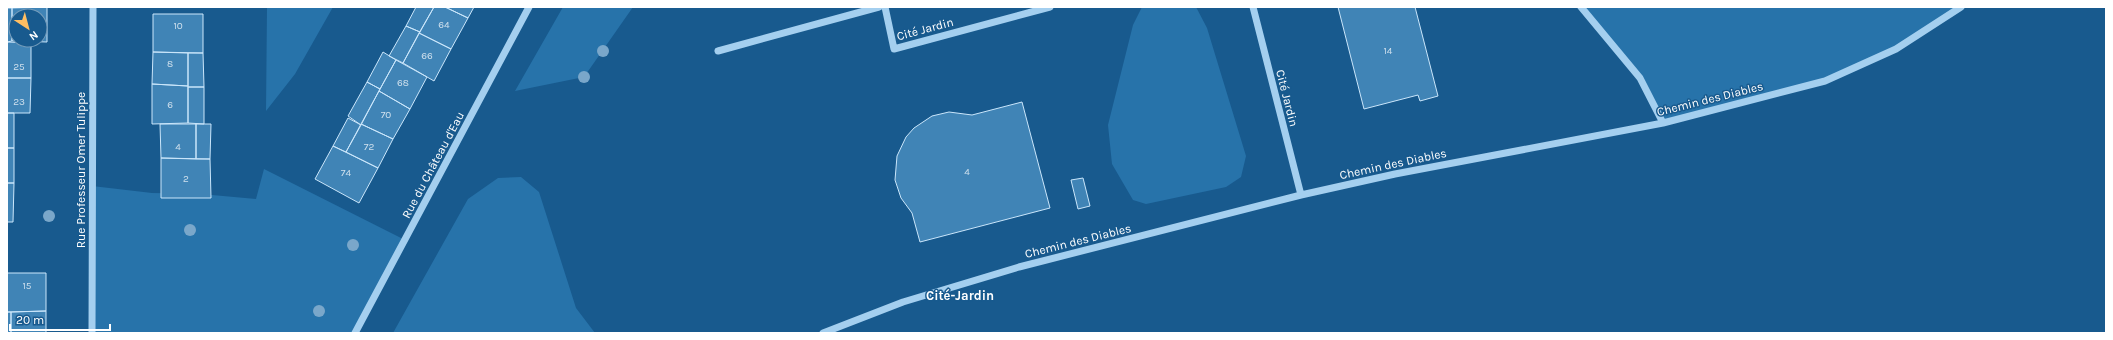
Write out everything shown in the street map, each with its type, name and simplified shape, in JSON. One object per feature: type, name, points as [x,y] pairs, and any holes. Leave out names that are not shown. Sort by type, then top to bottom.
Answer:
[{"type":"street","name":"Rue Professeur Omer Tulippe","points":[[92,333],[93,7]]},
{"type":"street","name":"Rue du Château d'Eau","points":[[355,333],[529,7]]},
{"type":"street","points":[[718,51],[879,7]]},
{"type":"street","name":"Cité Jardin","points":[[885,7],[894,49],[1050,7]]},
{"type":"street","name":"Cité Jardin","points":[[1252,7],[1301,195]]},
{"type":"street","points":[[1581,7],[1640,78],[1663,124]]},
{"type":"street","name":"Chemin des Diables","points":[[823,333],[903,302],[1019,267],[1301,195],[1395,174],[1663,124],[1825,81],[1896,49],[1961,7]]},
{"type":"shaded area","points":[[209,7],[333,7],[295,74],[266,111],[267,8]]},
{"type":"shaded area","points":[[563,7],[633,7],[584,77],[515,91]]},
{"type":"shaded area","points":[[1142,7],[1196,7],[1207,28],[1246,156],[1241,177],[1226,187],[1146,204],[1133,200],[1112,164],[1108,125],[1133,25]]},
{"type":"shaded area","points":[[1581,7],[1961,7],[1896,49],[1825,81],[1663,123],[1640,78]]},
{"type":"shaded area","points":[[264,169],[405,240],[355,333],[92,333],[92,186],[152,193],[201,194],[256,199]]},
{"type":"shaded area","points":[[521,177],[539,192],[576,308],[595,333],[393,333],[468,199],[498,178]]},
{"type":"building","points":[[47,7],[47,8],[12,8]]},
{"type":"building","points":[[416,7],[434,7],[420,32],[406,26]]},
{"type":"building","points":[[434,7],[445,7],[468,18],[451,49],[419,33]]},
{"type":"building","points":[[445,7],[474,7],[468,18]]},
{"type":"building","points":[[1338,7],[1415,7],[1438,96],[1420,101],[1418,95],[1364,109]]},
{"type":"building","points":[[7,8],[8,8],[8,42]]},
{"type":"building","points":[[153,14],[203,14],[203,53],[153,52]]},
{"type":"building","points":[[406,26],[420,32],[403,63],[389,56]]},
{"type":"building","points":[[419,33],[451,49],[434,81],[403,63]]},
{"type":"building","points":[[7,42],[8,48],[31,48],[31,78],[7,78]]},
{"type":"building","points":[[153,52],[188,53],[188,86],[152,84]]},
{"type":"building","points":[[383,52],[396,60],[380,89],[367,82]]},
{"type":"building","points":[[188,53],[203,53],[204,87],[188,87]]},
{"type":"building","points":[[396,60],[427,77],[410,109],[379,91]]},
{"type":"building","points":[[7,78],[31,78],[30,113],[7,113]]},
{"type":"building","points":[[367,82],[380,89],[361,125],[348,116]]},
{"type":"building","points":[[152,84],[188,86],[188,123],[152,124]]},
{"type":"building","points":[[188,87],[204,87],[204,124],[188,123]]},
{"type":"building","points":[[379,91],[410,109],[393,139],[361,124]]},
{"type":"building","points":[[1022,102],[1050,208],[920,242],[912,213],[901,198],[895,180],[897,156],[906,137],[914,128],[932,116],[949,112],[972,115]]},
{"type":"building","points":[[7,113],[14,113],[14,148],[7,148]]},
{"type":"building","points":[[348,118],[361,125],[346,152],[333,146]]},
{"type":"building","points":[[160,124],[196,124],[196,159],[161,158]]},
{"type":"building","points":[[196,124],[211,124],[210,159],[196,159]]},
{"type":"building","points":[[361,124],[393,139],[378,168],[346,152]]},
{"type":"building","points":[[333,146],[378,168],[359,203],[315,179]]},
{"type":"building","points":[[7,148],[14,148],[14,183],[7,183]]},
{"type":"building","points":[[161,158],[210,159],[211,198],[161,198]]},
{"type":"building","points":[[1083,178],[1090,206],[1078,209],[1071,180]]},
{"type":"building","points":[[7,183],[14,183],[13,222],[7,222]]},
{"type":"building","points":[[7,273],[46,273],[46,311],[7,312]]},
{"type":"building","points":[[46,311],[46,333],[11,333],[11,312]]},
{"type":"building","points":[[7,312],[11,312],[11,333],[7,333]]},
{"type":"district","name":"Cité-Jardin","points":[[960,295]]}]
